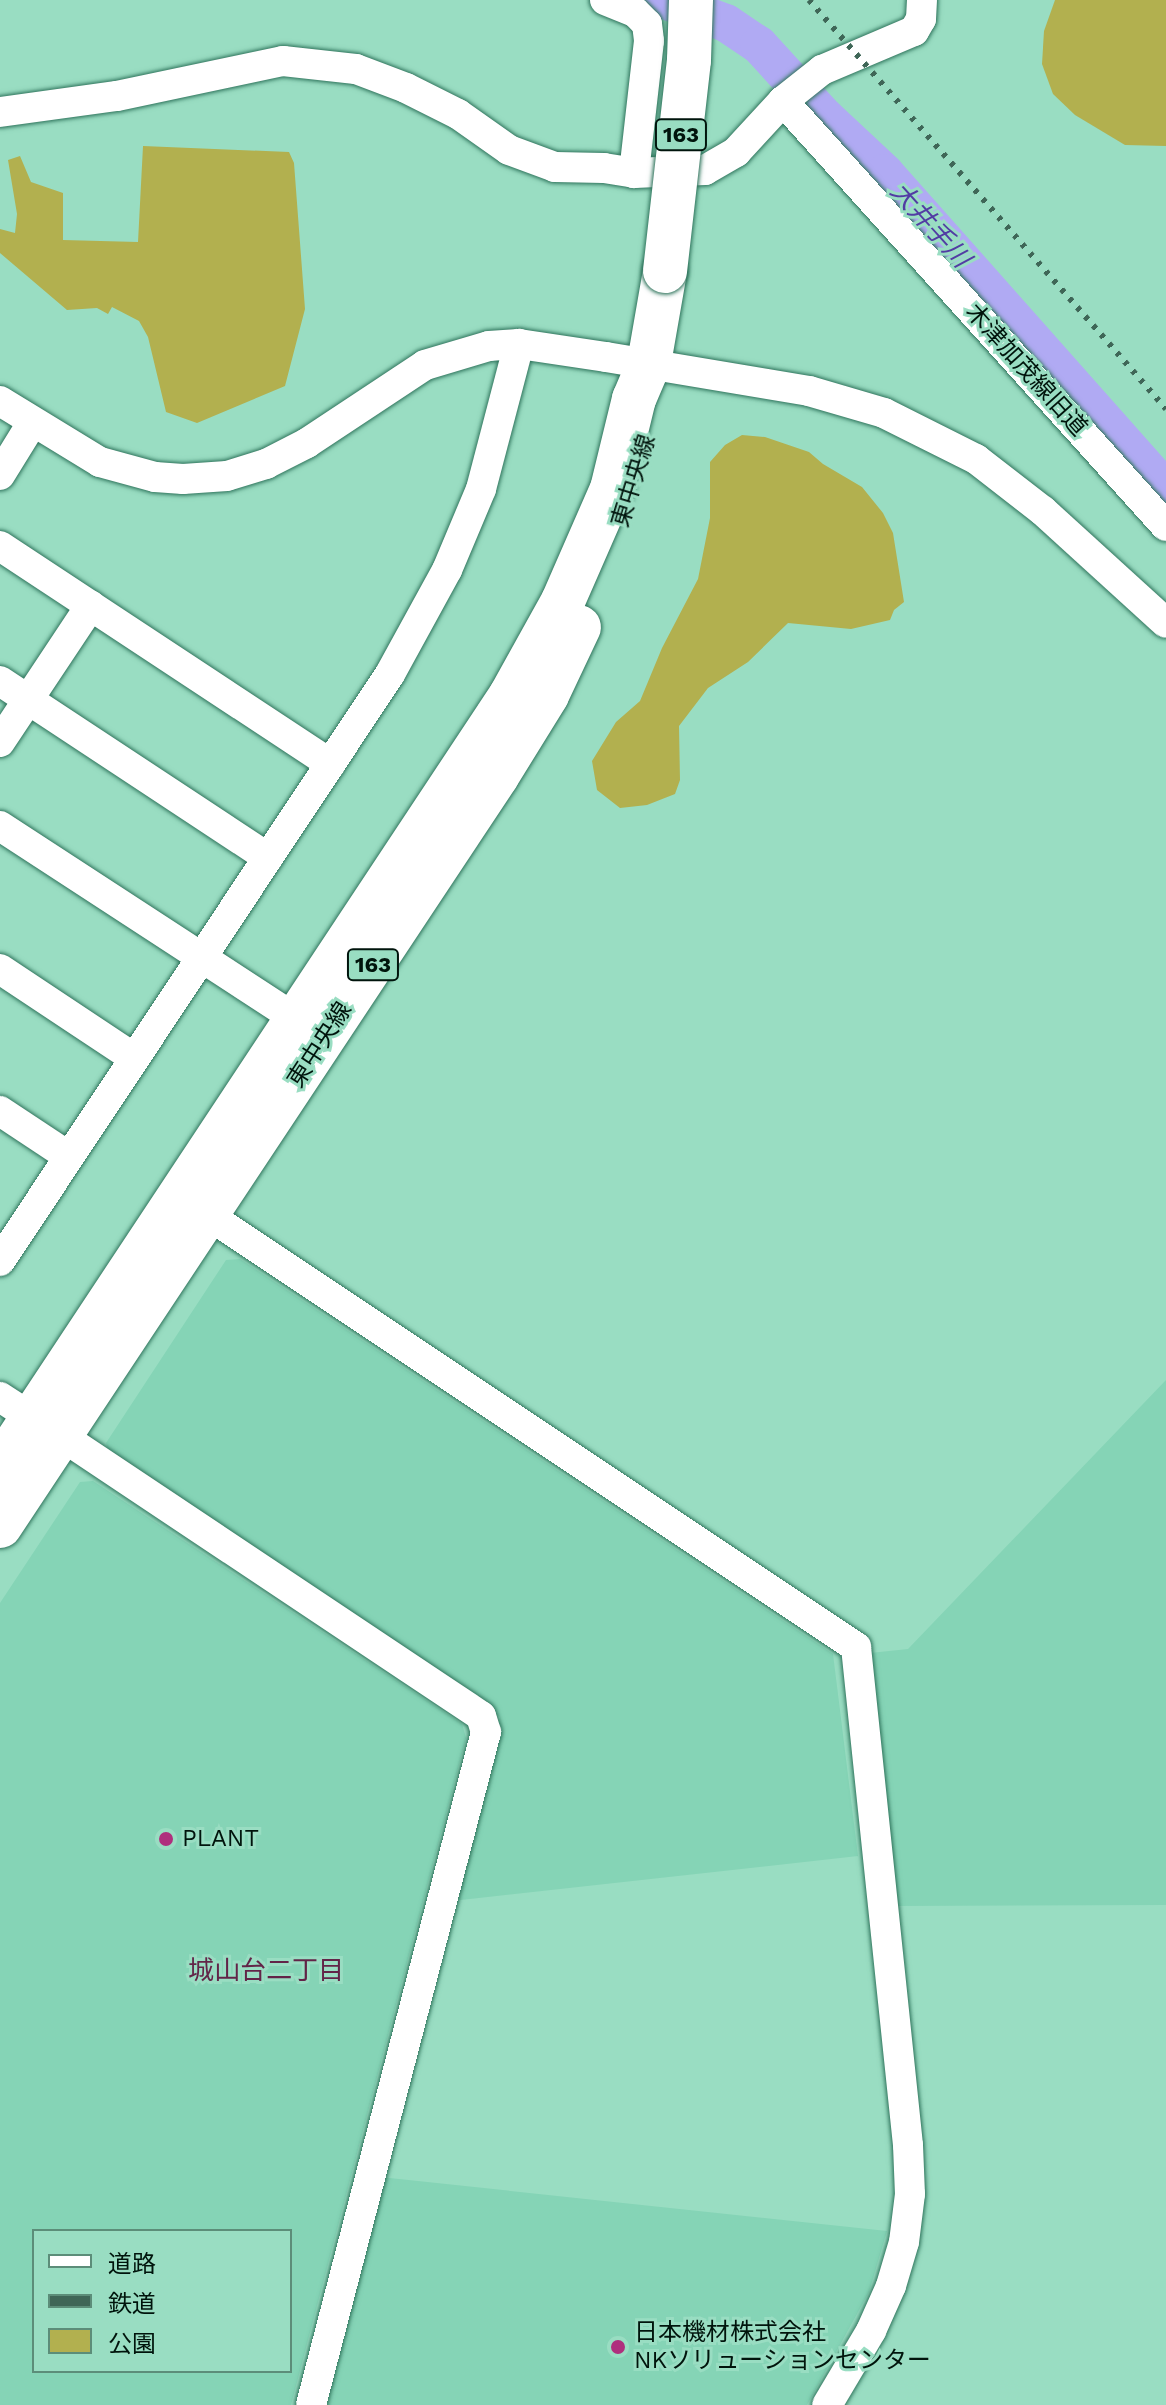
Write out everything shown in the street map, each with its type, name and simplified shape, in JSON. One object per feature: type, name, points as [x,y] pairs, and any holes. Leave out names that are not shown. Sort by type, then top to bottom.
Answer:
[{"type":"highway","name":"東中央線","points":[[0,1467],[511,695],[563,601],[612,489],[634,399],[649,363],[665,271],[689,60],[691,0]]},
{"type":"highway","name":"東中央線","points":[[0,1526],[31,1417],[208,1215],[547,695],[613,548],[635,482],[656,404],[649,363]]},
{"type":"street","points":[[605,0],[635,12],[647,24],[649,41],[634,173]]},
{"type":"street","points":[[0,112],[117,96],[283,61],[356,69],[406,88],[458,114],[509,150],[555,167],[604,168],[634,173],[705,170],[736,152],[783,101],[822,70],[914,31],[921,19],[922,0]]},
{"type":"street","name":"木津加茂線旧道","points":[[783,101],[1166,526]]},
{"type":"street","points":[[1,1257],[390,674],[447,570],[481,489],[519,344]]},
{"type":"street","points":[[0,401],[100,462],[127,472],[183,479],[227,476],[266,464],[307,443],[425,365],[478,349],[519,344],[649,363],[843,399],[933,435],[976,459],[1043,511],[1166,623]]},
{"type":"street","points":[[0,475],[32,423]]},
{"type":"street","points":[[0,546],[331,764]]},
{"type":"street","points":[[0,742],[91,605]]},
{"type":"street","points":[[0,681],[268,858]]},
{"type":"street","points":[[0,826],[201,954],[296,1019]]},
{"type":"street","points":[[0,969],[134,1058]]},
{"type":"street","points":[[0,1111],[68,1156]]},
{"type":"street","points":[[208,1215],[856,1647],[908,2145],[910,2194],[904,2242],[891,2286],[871,2331],[827,2405]]},
{"type":"street","points":[[31,1417],[481,1716],[486,1732],[311,2405]]},
{"type":"shaded area","points":[[240,1259],[833,1654],[858,1856],[452,1901],[500,1717],[110,1459],[106,1443],[226,1260]]},
{"type":"shaded area","points":[[1166,1380],[1166,1905],[893,1906],[870,1653],[908,1649]]},
{"type":"shaded area","points":[[93,1481],[462,1724],[466,1738],[291,2405],[0,2405],[0,1603],[80,1482]]},
{"type":"shaded area","points":[[380,2177],[887,2231],[869,2292],[807,2405],[320,2405]]},
{"type":"green space","points":[[1055,0],[1166,0],[1166,146],[1125,145],[1075,115],[1053,94],[1042,64],[1044,31]]},
{"type":"green space","points":[[143,146],[289,152],[294,163],[305,309],[285,386],[197,423],[166,412],[148,337],[139,321],[112,307],[108,314],[97,308],[67,310],[0,253],[0,229],[15,233],[17,214],[8,160],[20,156],[31,182],[63,193],[63,240],[138,242]]},
{"type":"green space","points":[[742,435],[765,437],[809,452],[862,487],[883,513],[893,533],[904,602],[894,610],[890,620],[851,629],[788,623],[748,662],[708,688],[679,726],[680,780],[675,794],[647,805],[620,808],[597,790],[592,761],[616,722],[640,701],[662,648],[698,579],[710,518],[710,462],[725,445]]},
{"type":"waterway","name":"大井手川","points":[[664,0],[726,23],[759,45],[825,117],[885,173],[1166,490]]},
{"type":"railway","points":[[809,0],[1166,409]]},
{"type":"place","name":"PLANT","points":[[166,1839]]},
{"type":"place","name":"日本機材株式会社 NKソリューションセンター","points":[[618,2347]]},
{"type":"district","name":"城山台二丁目","points":[[266,1971]]}]
